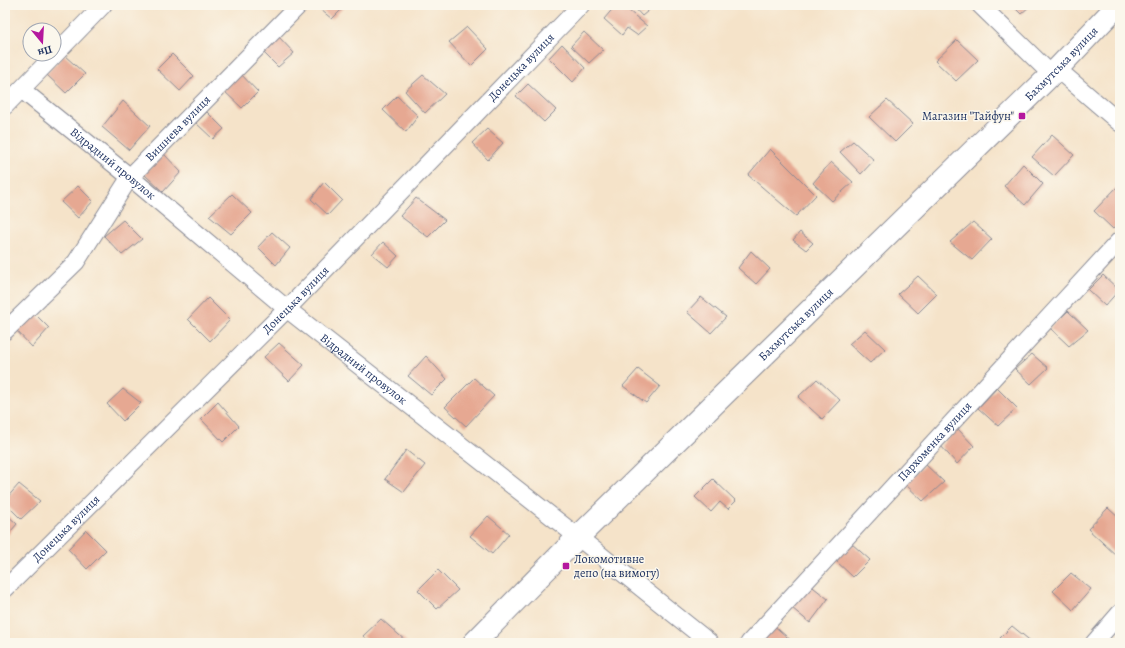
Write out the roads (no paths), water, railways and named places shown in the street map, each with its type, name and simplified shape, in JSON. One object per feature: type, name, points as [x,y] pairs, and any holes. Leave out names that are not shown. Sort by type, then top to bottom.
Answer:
[{"type":"street","name":"Вишнева вулиця","points":[[5,331],[76,262],[130,177],[299,5]]},
{"type":"street","name":"Донецька вулиця","points":[[5,589],[287,309],[581,5]]},
{"type":"street","points":[[980,5],[1054,71],[1120,123]]},
{"type":"street","name":"Бахмутська вулиця","points":[[474,643],[578,537],[1054,71],[1118,5]]},
{"type":"street","points":[[5,106],[22,90],[98,7]]},
{"type":"street","name":"Відрадний провулок","points":[[22,90],[130,177],[287,309],[578,537],[710,643]]},
{"type":"street","name":"Пархоменка вулиця","points":[[749,643],[1120,240]]},
{"type":"street","points":[[1094,643],[1120,613]]},
{"type":"place","name":"Магазин \"Тайфун\"","points":[[1022,116]]},
{"type":"place","name":"Локомотивне депо (на вимогу)","points":[[566,566]]}]
